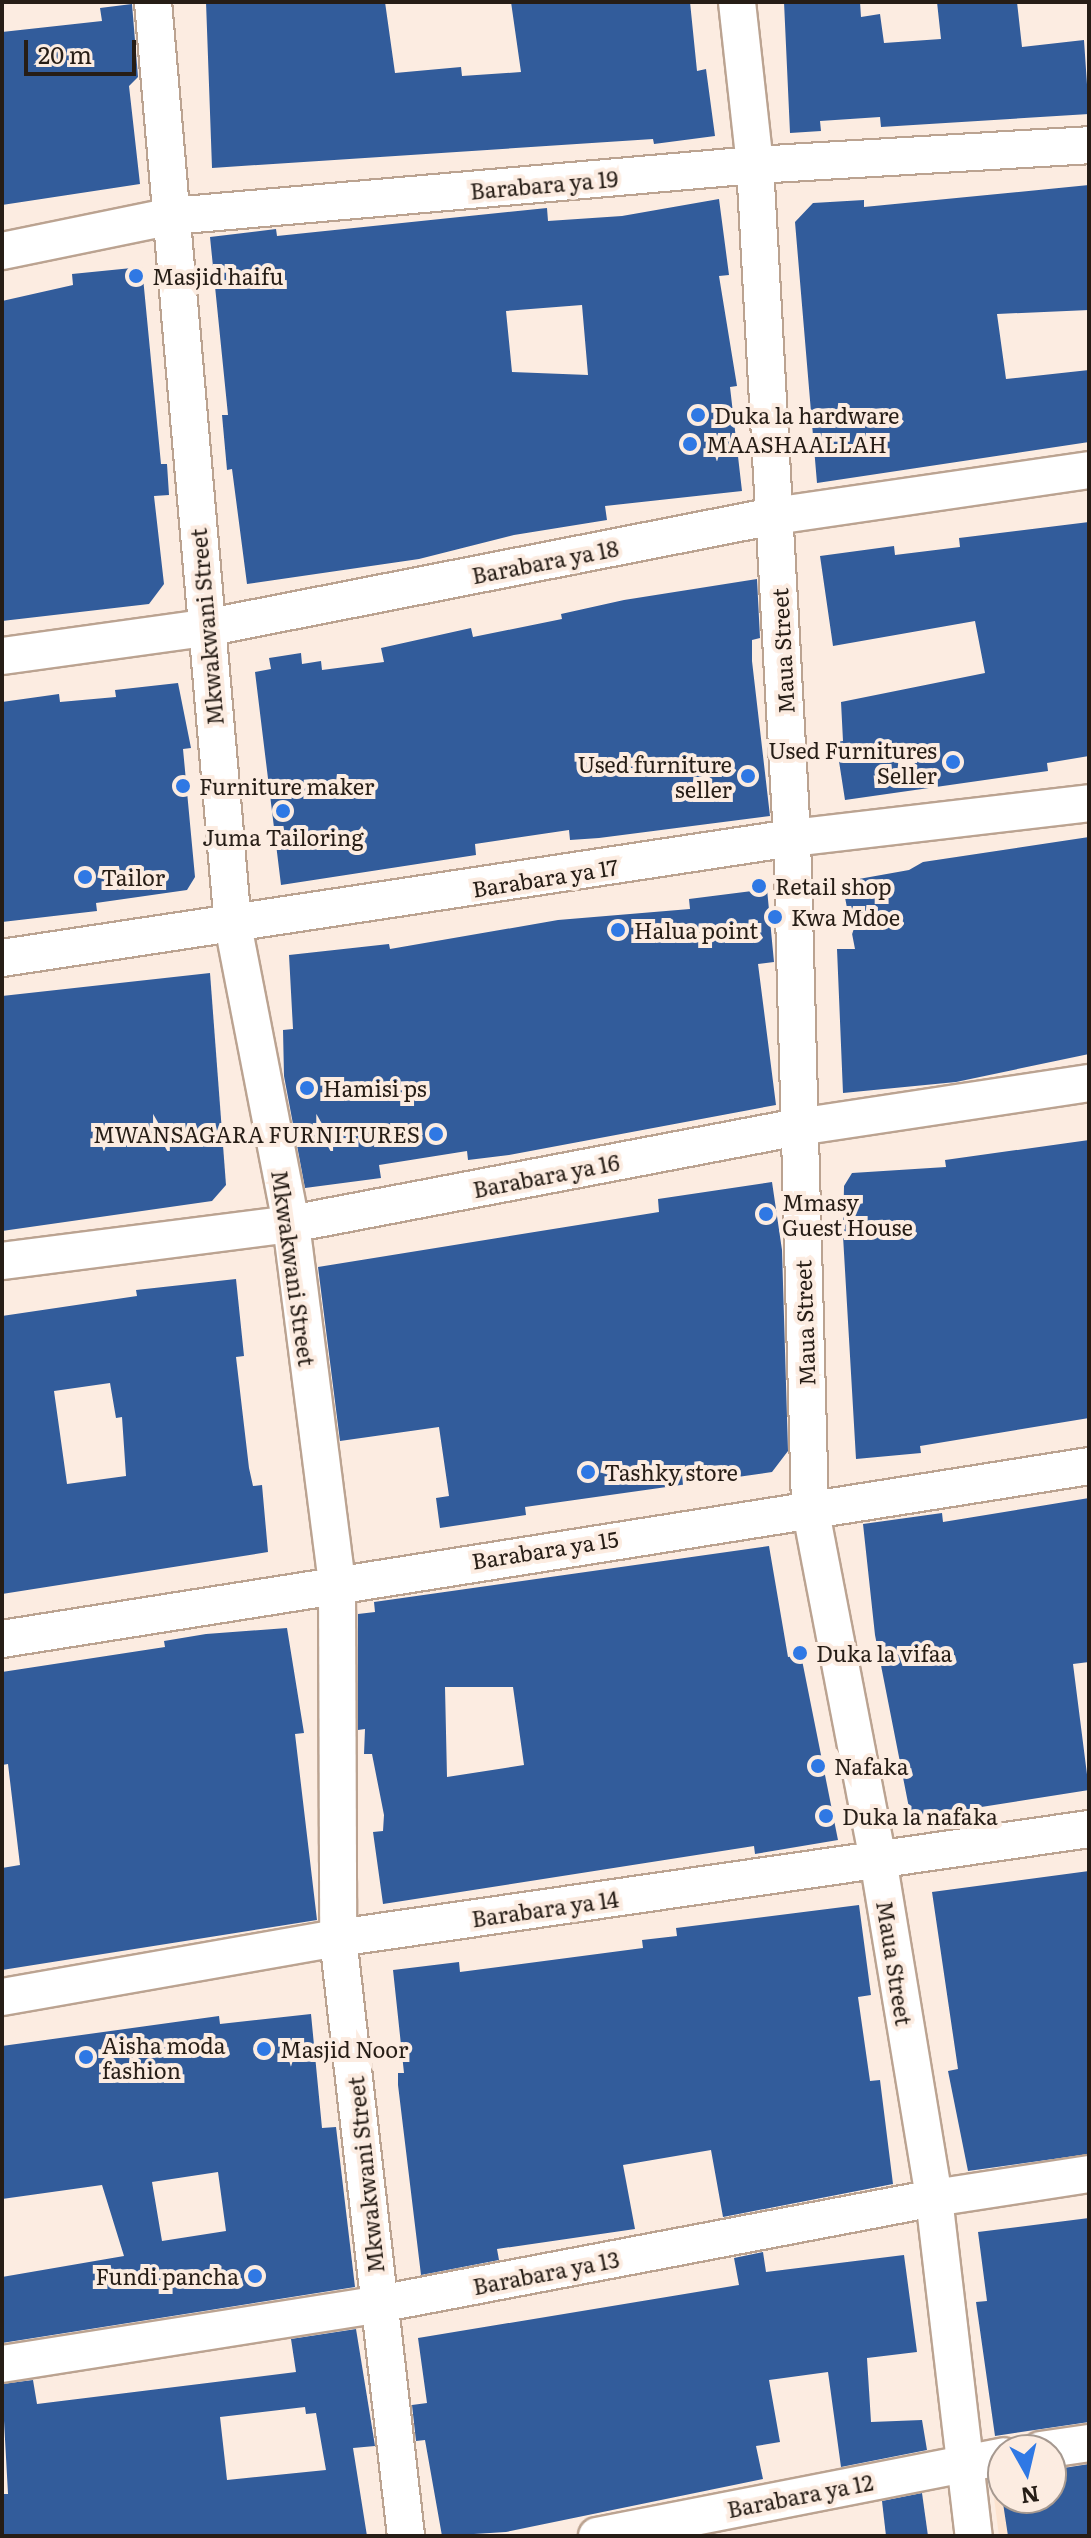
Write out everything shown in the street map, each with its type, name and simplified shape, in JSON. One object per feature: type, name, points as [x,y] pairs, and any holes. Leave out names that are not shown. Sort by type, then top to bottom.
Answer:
[{"type":"street","name":"Mkwakwani Street","points":[[153,2],[233,925],[291,1224],[337,1582],[338,1938],[406,2536]]},
{"type":"street","name":"Maua Street","points":[[737,2],[755,165],[792,838],[810,1507],[878,1859],[934,2198],[974,2536]]},
{"type":"street","name":"Barabara ya 19","points":[[2,251],[172,216],[755,165],[1089,145]]},
{"type":"street","name":"Barabara ya 18","points":[[2,656],[205,628],[774,516],[1089,470]]},
{"type":"street","name":"Barabara ya 17","points":[[2,958],[792,838],[1089,803]]},
{"type":"street","name":"Barabara ya 16","points":[[2,1261],[291,1224],[798,1127],[1089,1083]]},
{"type":"street","name":"Barabara ya 15","points":[[2,1639],[337,1582],[1089,1466]]},
{"type":"street","name":"Barabara ya 14","points":[[2,1997],[338,1938],[1089,1829]]},
{"type":"street","name":"Barabara ya 13","points":[[2,2364],[379,2304],[934,2198],[1089,2174]]},
{"type":"street","points":[[1067,2446],[1089,2443]]},
{"type":"street","name":"Barabara ya 12","points":[[597,2536],[987,2458]]},
{"type":"shaded area","points":[[1089,2463],[1089,2536],[999,2536],[996,2514],[1067,2514],[1067,2466]]},
{"type":"building","points":[[206,2],[385,2],[395,73],[461,67],[462,76],[521,72],[511,2],[690,2],[697,71],[706,69],[715,136],[654,144],[653,139],[212,168]]},
{"type":"building","points":[[784,2],[860,2],[861,17],[880,14],[884,43],[941,39],[937,2],[1017,2],[1022,47],[1084,40],[1089,114],[881,127],[880,117],[820,121],[821,131],[790,133]]},
{"type":"building","points":[[132,4],[138,77],[129,86],[140,184],[2,205],[2,32],[102,21],[100,8]]},
{"type":"building","points":[[1089,185],[1089,310],[997,314],[1006,379],[1089,370],[1089,442],[817,483],[795,222],[813,203],[864,200],[864,207]]},
{"type":"building","points":[[719,199],[729,275],[719,276],[737,386],[730,387],[742,491],[605,506],[607,520],[514,535],[419,559],[247,584],[232,469],[227,470],[222,415],[228,415],[210,237],[276,229],[277,236],[547,208],[548,221],[622,216]],"holes":[[[582,305],[588,375],[512,372],[506,311]]]},
{"type":"building","points":[[142,267],[161,464],[167,464],[169,495],[154,496],[164,584],[149,604],[2,621],[2,301],[73,285],[72,274]]},
{"type":"building","points":[[1089,522],[1089,756],[1047,763],[1048,771],[845,800],[836,742],[843,741],[841,702],[985,673],[975,621],[833,646],[820,556],[894,546],[895,555],[960,547],[959,538]]},
{"type":"building","points":[[757,579],[760,638],[752,640],[752,661],[770,816],[599,838],[570,840],[569,830],[475,844],[476,855],[281,885],[255,672],[271,669],[269,658],[301,653],[302,664],[321,661],[322,670],[384,662],[381,648],[471,628],[473,637],[562,619],[561,614],[624,600]]},
{"type":"building","points":[[178,683],[191,748],[183,749],[195,877],[187,890],[96,903],[97,911],[2,922],[2,702],[59,694],[60,702],[116,697],[115,690]]},
{"type":"building","points":[[1089,837],[1089,1054],[956,1082],[843,1093],[837,949],[855,949],[842,882],[909,870],[923,862]]},
{"type":"building","points":[[767,889],[774,962],[758,964],[776,1105],[509,1155],[468,1160],[467,1151],[379,1165],[381,1178],[305,1188],[284,1076],[283,1030],[293,1029],[289,955],[389,944],[390,949],[558,920],[690,909],[689,899]]},
{"type":"building","points":[[210,973],[226,1185],[212,1201],[2,1231],[2,996]]},
{"type":"building","points":[[1089,1140],[1089,1418],[920,1446],[921,1453],[856,1459],[843,1236],[844,1186],[852,1173],[946,1167],[945,1160]]},
{"type":"building","points":[[772,1182],[782,1250],[788,1451],[772,1472],[525,1507],[526,1515],[440,1528],[436,1498],[449,1496],[439,1427],[340,1441],[318,1267],[659,1212],[658,1199]]},
{"type":"building","points":[[236,1279],[244,1356],[236,1357],[249,1468],[253,1486],[262,1485],[268,1552],[2,1594],[2,1316],[137,1296],[136,1290]],"holes":[[[110,1383],[116,1418],[122,1417],[126,1476],[67,1484],[54,1391]]]},
{"type":"building","points":[[1089,1498],[1089,1662],[1073,1664],[1089,1790],[911,1818],[875,1635],[863,1524],[942,1513],[943,1522]]},
{"type":"building","points":[[769,1546],[788,1657],[801,1655],[838,1840],[755,1854],[754,1846],[383,1904],[373,1832],[383,1831],[384,1815],[372,1754],[364,1754],[365,1729],[358,1730],[358,1614],[375,1612],[374,1602]],"holes":[[[445,1687],[513,1687],[524,1765],[447,1777]]]},
{"type":"building","points":[[287,1628],[304,1733],[295,1734],[317,1920],[2,1970],[2,1868],[20,1865],[8,1764],[2,1765],[2,1672],[165,1647],[164,1641],[206,1634]]},
{"type":"building","points":[[1089,1871],[1089,2154],[968,2171],[948,2071],[958,2069],[932,1892]]},
{"type":"building","points":[[859,1905],[871,1995],[858,1997],[870,2081],[880,2080],[893,2184],[723,2217],[711,2150],[623,2165],[635,2229],[497,2249],[499,2260],[421,2275],[398,2085],[398,2073],[404,2073],[393,1970],[459,1962],[460,1972],[643,1948],[642,1940],[677,1936],[676,1928]]},
{"type":"building","points":[[311,2014],[322,2128],[336,2127],[355,2287],[2,2343],[2,2277],[124,2256],[102,2185],[2,2199],[2,2046],[219,2016],[220,2024]],"holes":[[[218,2172],[226,2231],[162,2241],[152,2182]]]},
{"type":"building","points":[[1089,2218],[1089,2422],[995,2434],[976,2302],[987,2301],[978,2232]]},
{"type":"building","points":[[763,2252],[766,2272],[904,2255],[917,2352],[867,2358],[871,2422],[922,2420],[927,2450],[841,2467],[828,2372],[769,2380],[780,2442],[756,2446],[763,2479],[506,2532],[442,2536],[425,2440],[416,2441],[412,2405],[427,2403],[418,2338],[739,2285],[734,2258]]},
{"type":"building","points":[[356,2329],[375,2446],[353,2448],[367,2536],[2,2536],[2,2494],[8,2494],[2,2384],[33,2380],[37,2404],[296,2372],[291,2339]],"holes":[[[305,2407],[306,2414],[316,2413],[326,2470],[227,2480],[220,2417]]]},
{"type":"building","points":[[1089,2464],[1089,2536],[1008,2536],[1005,2514],[1067,2514],[1067,2467]]},
{"type":"building","points":[[922,2493],[928,2536],[886,2536],[882,2501]]},
{"type":"place","name":"Masjid haifu","points":[[136,276]]},
{"type":"place","name":"Duka la hardware","points":[[698,415]]},
{"type":"place","name":"MAASHAALLAH","points":[[690,444]]},
{"type":"place","name":"Used Furnitures Seller","points":[[953,762]]},
{"type":"place","name":"Used furniture seller","points":[[748,776]]},
{"type":"place","name":"Furniture maker","points":[[183,786]]},
{"type":"place","name":"Juma Tailoring","points":[[283,811]]},
{"type":"place","name":"Tailor","points":[[85,877]]},
{"type":"place","name":"Retail shop","points":[[759,886]]},
{"type":"place","name":"Kwa Mdoe","points":[[775,917]]},
{"type":"place","name":"Halua point","points":[[618,930]]},
{"type":"place","name":"Hamisi ps","points":[[307,1088]]},
{"type":"place","name":"MWANSAGARA FURNITURES","points":[[436,1134]]},
{"type":"place","name":"Mmasy Guest House","points":[[766,1214]]},
{"type":"place","name":"Tashky store","points":[[588,1472]]},
{"type":"place","name":"Duka la vifaa","points":[[800,1653]]},
{"type":"place","name":"Nafaka","points":[[818,1766]]},
{"type":"place","name":"Duka la nafaka","points":[[826,1816]]},
{"type":"place","name":"Masjid Noor","points":[[264,2049]]},
{"type":"place","name":"Aisha moda fashion","points":[[86,2057]]},
{"type":"place","name":"Fundi pancha","points":[[255,2276]]}]
